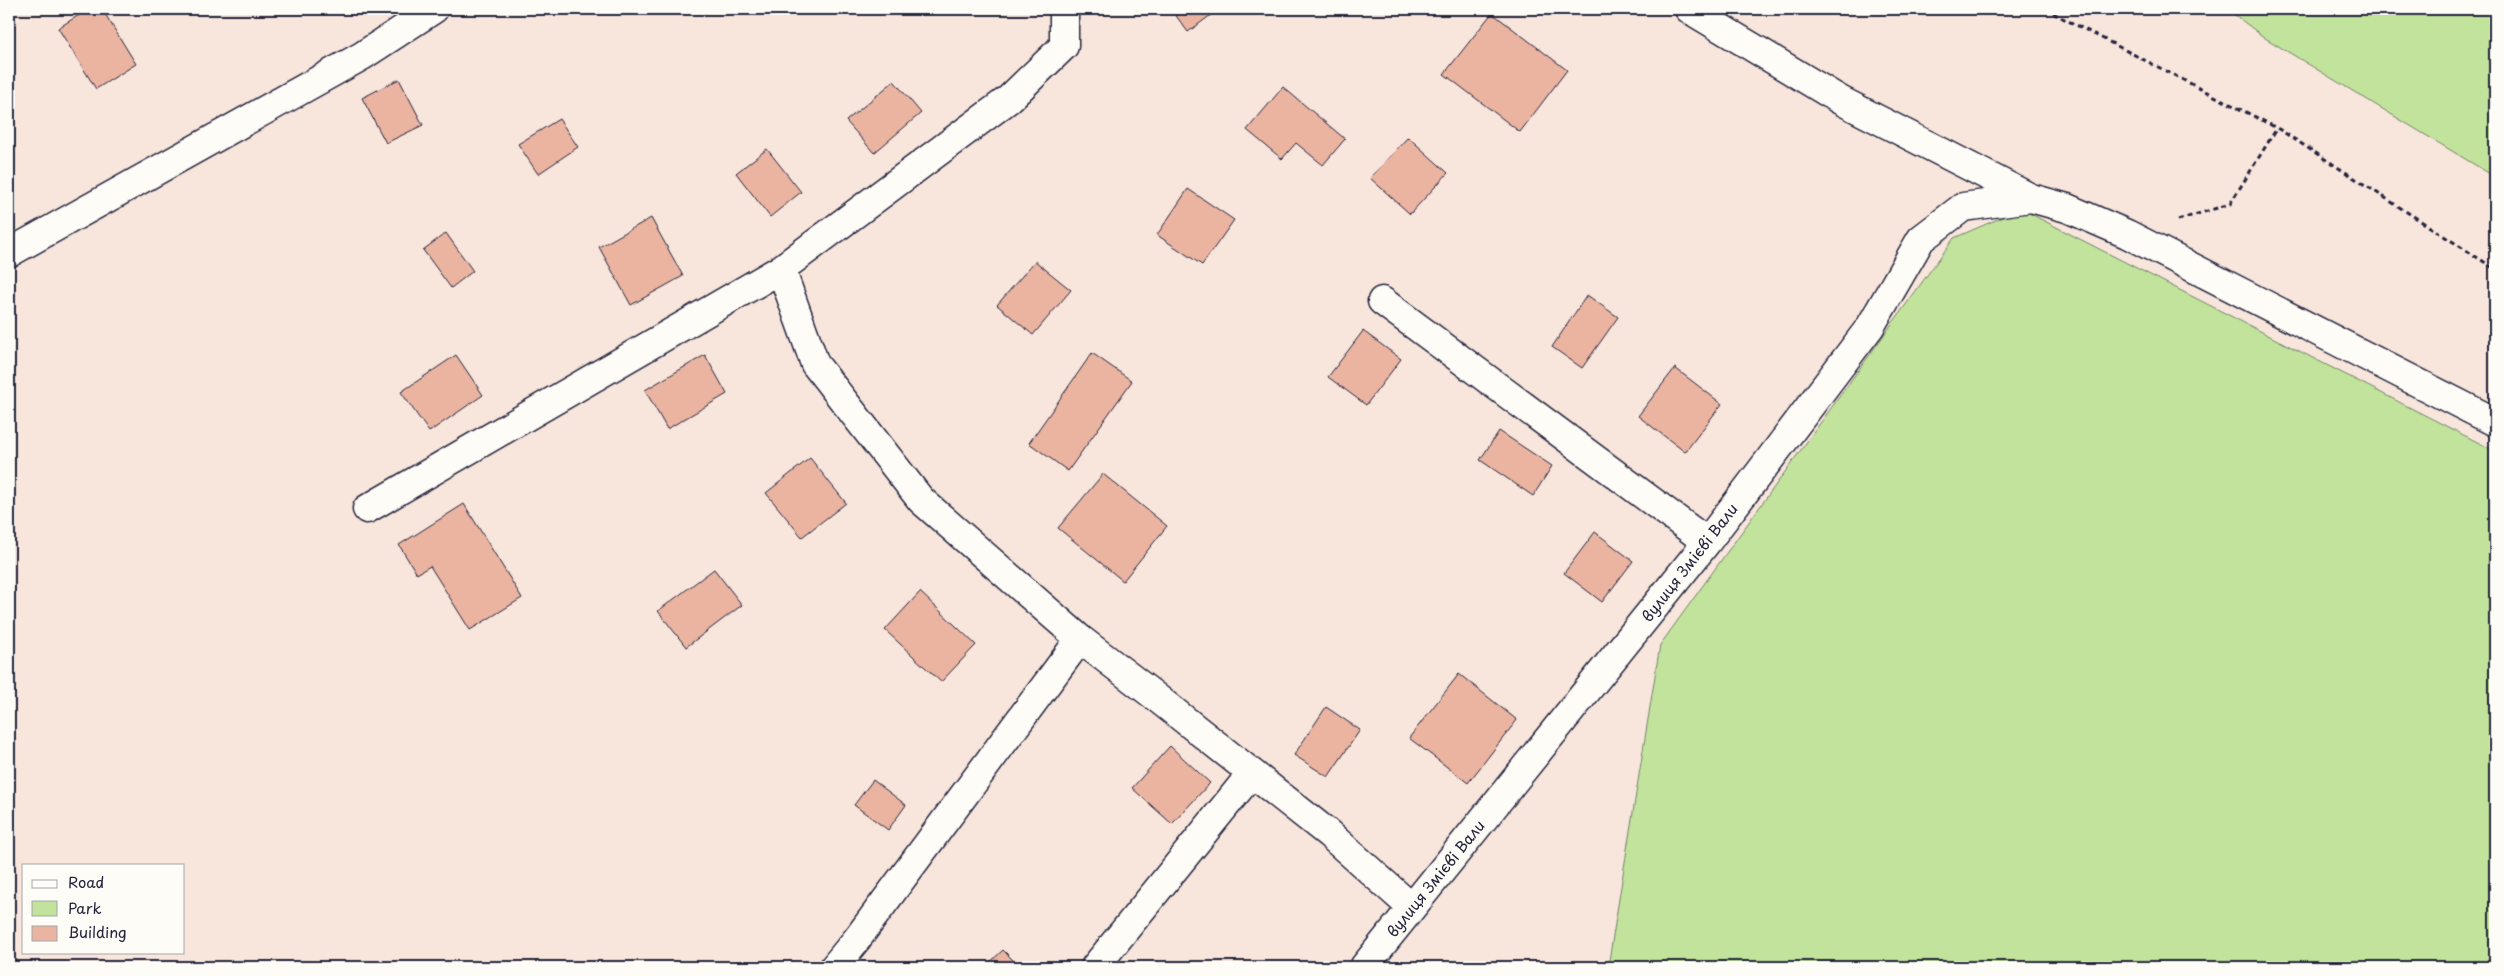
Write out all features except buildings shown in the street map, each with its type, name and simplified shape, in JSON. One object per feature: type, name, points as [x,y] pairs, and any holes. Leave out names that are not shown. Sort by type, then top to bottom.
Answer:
[{"type":"street","points":[[9,253],[362,56],[434,9]]},
{"type":"street","points":[[367,509],[781,268],[1009,99],[1064,46],[1064,9]]},
{"type":"street","points":[[1688,9],[1840,100],[2031,198],[2067,208],[2127,234],[2495,422]]},
{"type":"street","name":"вулиця Змієві Вали","points":[[1364,967],[1707,542],[1870,327],[1921,239],[1963,208],[2031,198]]},
{"type":"street","points":[[781,268],[815,364],[921,500],[1080,639],[1329,834],[1411,907]]},
{"type":"street","points":[[1382,301],[1707,542]]},
{"type":"street","points":[[834,967],[857,940],[1080,639]]},
{"type":"street","points":[[1094,967],[1252,773]]},
{"type":"path","points":[[2045,9],[2277,128],[2495,269]]},
{"type":"path","points":[[2127,234],[2230,204],[2277,128]]},
{"type":"green space","points":[[2227,9],[2495,9],[2495,177],[2265,38]]},
{"type":"green space","points":[[2021,209],[2495,451],[2495,967],[1608,967],[1660,645],[1954,238]]}]
